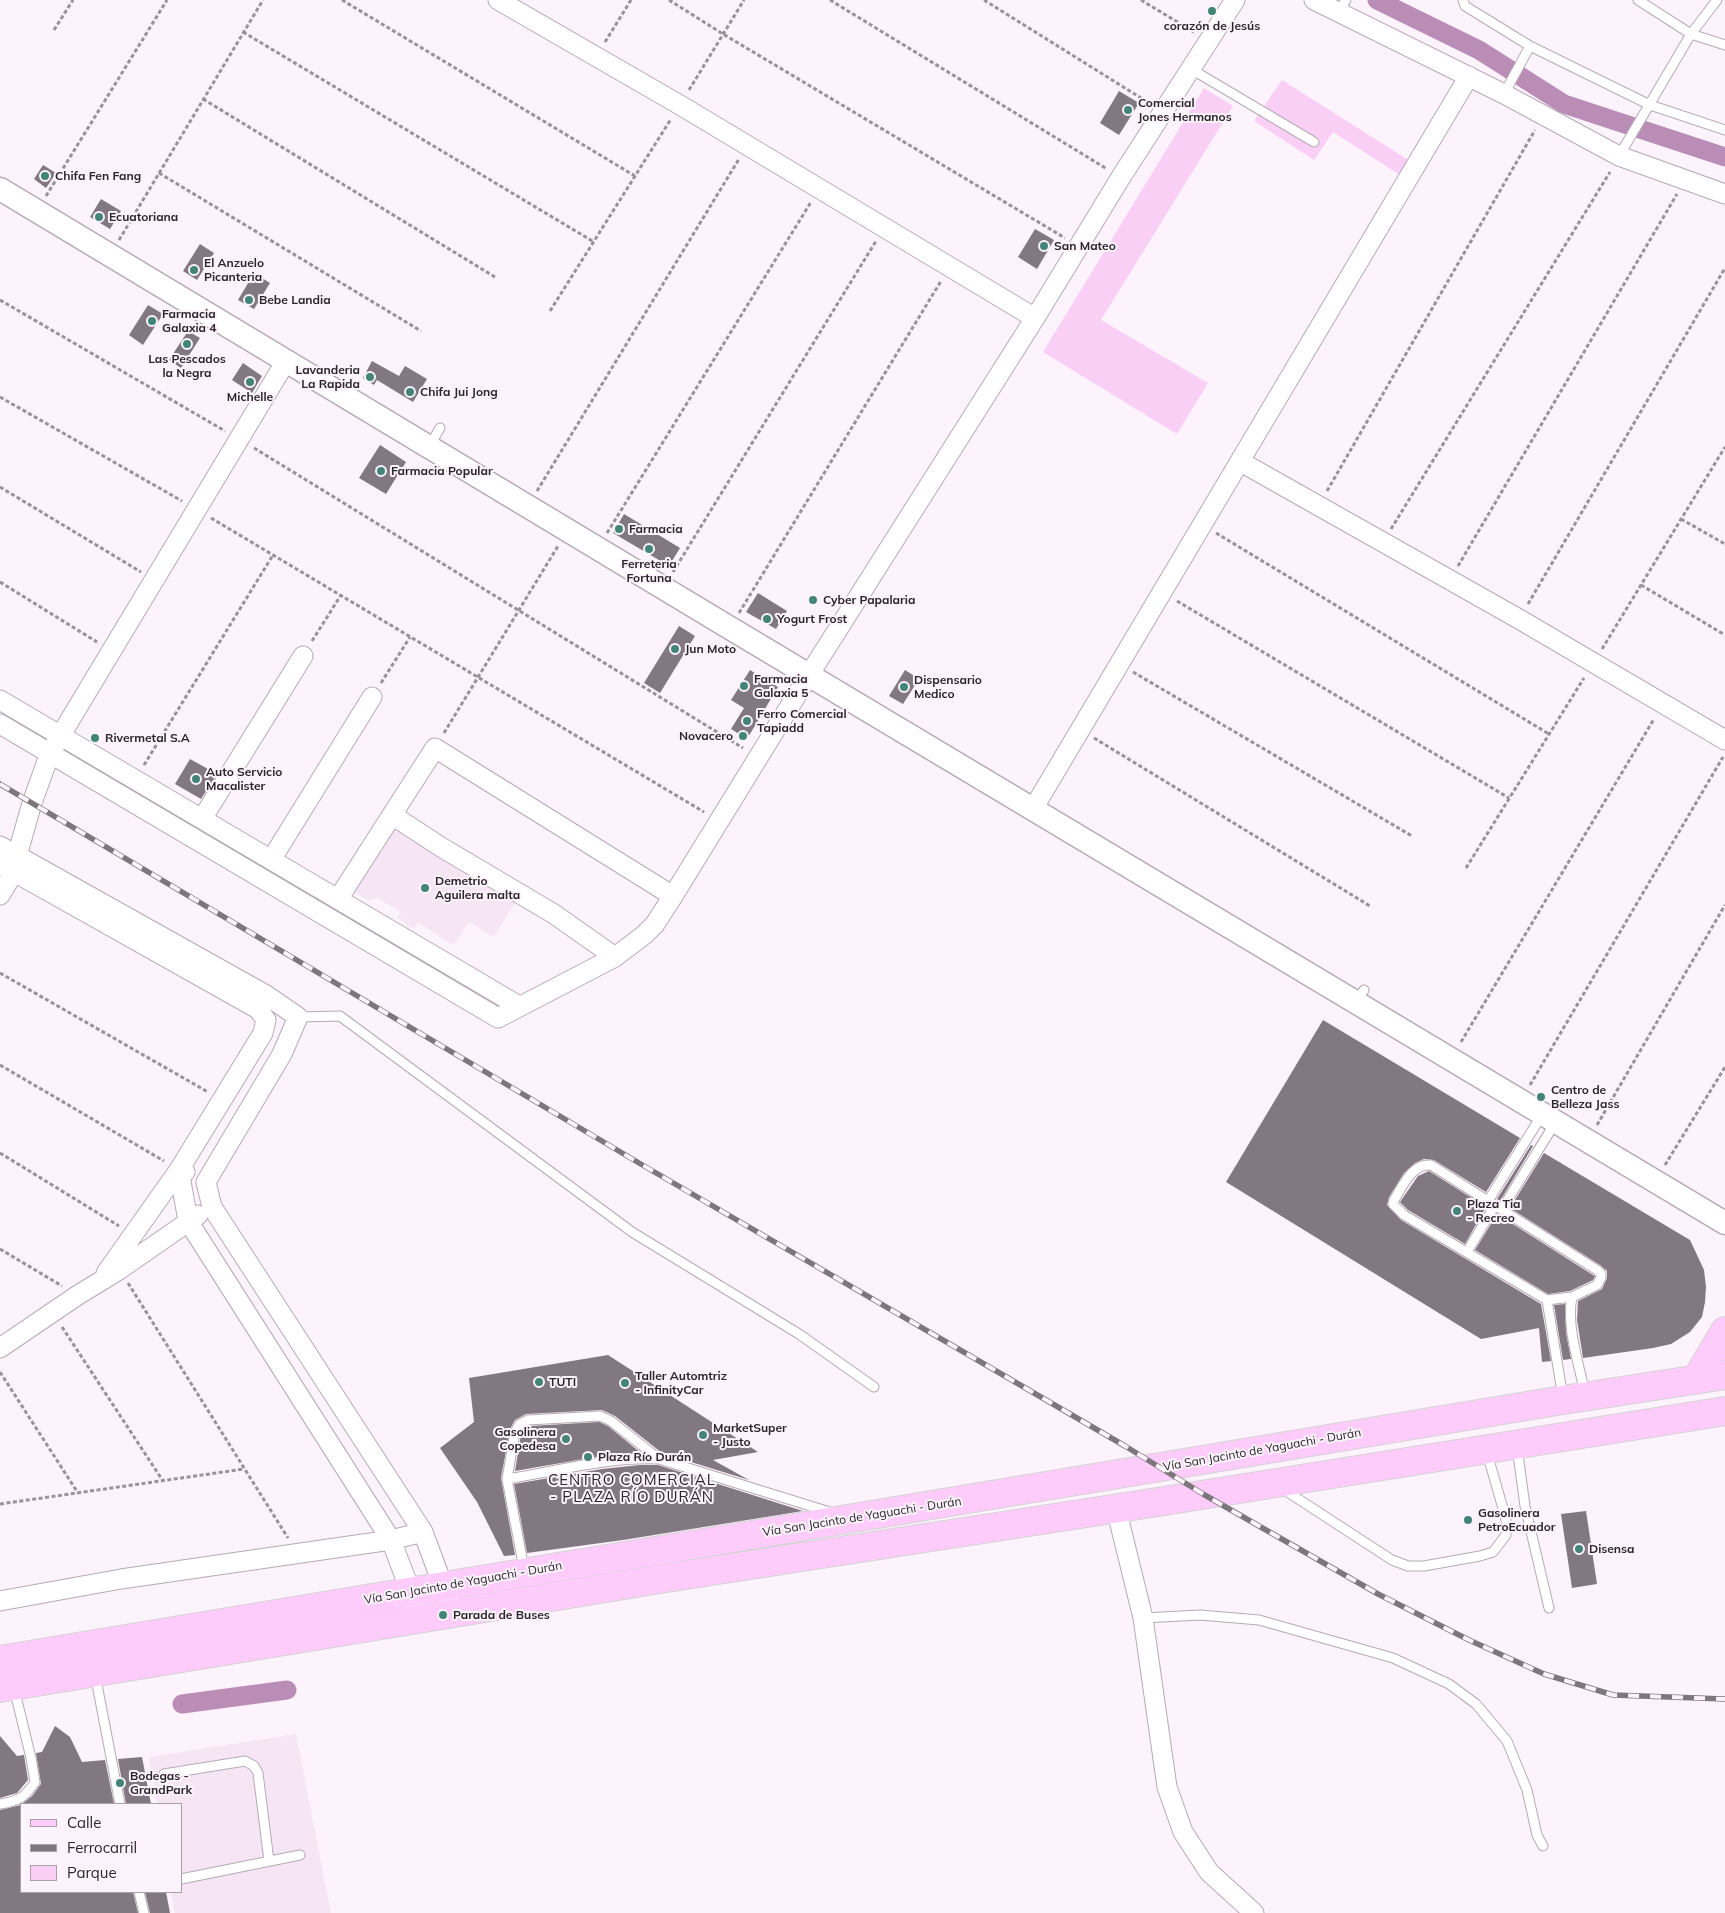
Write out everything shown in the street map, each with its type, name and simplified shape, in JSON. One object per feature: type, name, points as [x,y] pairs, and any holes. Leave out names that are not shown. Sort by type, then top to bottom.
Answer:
[{"type":"main road","points":[[1696,1380],[1725,1331]]},
{"type":"main road","name":"Vía San Jacinto de Yaguachi - Durán","points":[[0,1660],[1574,1398],[1725,1375]]},
{"type":"main road","points":[[7,1687],[676,1576],[1725,1411]]},
{"type":"street","points":[[498,0],[680,105],[1035,318]]},
{"type":"street","points":[[0,724],[498,1018],[614,957],[644,935],[655,924],[674,896],[758,757],[1035,318],[1121,177],[1236,0]]},
{"type":"street","points":[[1314,0],[1342,6],[1620,156],[1725,194]]},
{"type":"street","points":[[1033,809],[1469,76]]},
{"type":"street","points":[[0,189],[1033,809],[1360,996],[1450,1060],[1725,1223]]},
{"type":"street","points":[[0,895],[50,753],[286,361]]},
{"type":"street","points":[[1241,462],[1450,580],[1725,740]]},
{"type":"street","points":[[202,819],[303,656]]},
{"type":"street","points":[[271,860],[372,697]]},
{"type":"street","points":[[0,700],[519,1006]]},
{"type":"street","points":[[338,899],[435,748],[674,896]]},
{"type":"street","points":[[392,815],[441,848],[554,914],[614,957]]},
{"type":"street","points":[[0,846],[10,864],[258,1009],[266,1020],[263,1033],[179,1170],[101,1280]]},
{"type":"street","points":[[10,864],[266,995],[298,1017],[282,1054],[206,1182],[212,1207],[423,1532],[453,1613]]},
{"type":"street","points":[[179,1170],[206,1182]]},
{"type":"street","points":[[179,1170],[188,1221],[391,1540],[412,1592],[419,1618]]},
{"type":"street","points":[[0,1348],[78,1295],[119,1270],[188,1221],[212,1207]]},
{"type":"street","points":[[1116,1508],[1143,1618],[1166,1787],[1183,1832],[1208,1872],[1249,1911]]},
{"type":"street","points":[[0,1601],[121,1580],[391,1540],[423,1532]]},
{"type":"lane","points":[[1463,0],[1465,6],[1530,46],[1650,105],[1725,130]]},
{"type":"lane","points":[[1638,0],[1691,34],[1725,45]]},
{"type":"lane","points":[[1620,156],[1691,34],[1717,0]]},
{"type":"lane","points":[[1504,94],[1530,46]]},
{"type":"lane","points":[[1191,69],[1314,142]]},
{"type":"lane","points":[[429,447],[440,428]]},
{"type":"lane","points":[[298,1017],[340,1016],[632,1232],[799,1334],[874,1387]]},
{"type":"lane","points":[[1467,1252],[1549,1119]]},
{"type":"lane","points":[[1495,1205],[1549,1119]]},
{"type":"lane","points":[[1430,1165],[1495,1205],[1597,1270],[1601,1274],[1600,1282],[1572,1297],[1547,1300],[1404,1214],[1393,1204],[1413,1171],[1430,1165]]},
{"type":"lane","points":[[1572,1297],[1570,1321],[1574,1398]]},
{"type":"lane","points":[[1547,1300],[1574,1398]]},
{"type":"lane","points":[[524,1573],[508,1479],[516,1432],[520,1424],[528,1420],[600,1416],[610,1420],[659,1459]]},
{"type":"lane","points":[[1517,1444],[1525,1506],[1549,1608]]},
{"type":"lane","points":[[1274,1483],[1392,1560],[1408,1566],[1424,1566],[1493,1552],[1506,1535],[1506,1519],[1486,1449]]},
{"type":"lane","points":[[508,1479],[630,1458],[659,1459],[852,1518]]},
{"type":"lane","points":[[1143,1618],[1200,1615],[1259,1620],[1393,1658],[1449,1684],[1476,1704],[1507,1741],[1528,1790],[1537,1835],[1542,1846]]},
{"type":"lane","points":[[94,1672],[120,1803]]},
{"type":"lane","points":[[0,1804],[16,1801],[27,1794],[35,1782],[31,1758],[7,1687]]},
{"type":"lane","points":[[164,1774],[245,1761],[254,1766],[258,1773],[269,1862]]},
{"type":"lane","points":[[182,1879],[300,1855]]},
{"type":"lane","points":[[139,1893],[144,1913]]},
{"type":"path","points":[[54,30],[74,0]]},
{"type":"path","points":[[36,211],[167,0]]},
{"type":"path","points":[[110,255],[263,0]]},
{"type":"path","points":[[342,0],[635,176]]},
{"type":"path","points":[[596,57],[631,0]]},
{"type":"path","points":[[669,0],[1079,246]]},
{"type":"path","points":[[550,311],[744,0]]},
{"type":"path","points":[[830,0],[1121,177]]},
{"type":"path","points":[[984,0],[1164,112]]},
{"type":"path","points":[[1141,0],[1209,41]]},
{"type":"path","points":[[243,32],[594,242]]},
{"type":"path","points":[[203,99],[495,277]]},
{"type":"path","points":[[1318,506],[1544,115]]},
{"type":"path","points":[[527,506],[748,146]]},
{"type":"path","points":[[1383,542],[1620,156]]},
{"type":"path","points":[[159,173],[421,330]]},
{"type":"path","points":[[1450,580],[1686,179]]},
{"type":"path","points":[[598,549],[819,189]]},
{"type":"path","points":[[663,588],[884,228]]},
{"type":"path","points":[[730,628],[950,267]]},
{"type":"path","points":[[1519,620],[1725,268]]},
{"type":"path","points":[[0,300],[239,439],[758,757]]},
{"type":"path","points":[[0,397],[197,509],[720,822]]},
{"type":"path","points":[[1466,868],[1724,452],[1725,447]]},
{"type":"path","points":[[0,487],[154,580]]},
{"type":"path","points":[[1681,519],[1725,544]]},
{"type":"path","points":[[1203,525],[1549,734]]},
{"type":"path","points":[[435,748],[567,530]]},
{"type":"path","points":[[135,780],[273,554]]},
{"type":"path","points":[[0,582],[112,650]]},
{"type":"path","points":[[1641,585],[1725,635]]},
{"type":"path","points":[[1162,593],[1509,798]]},
{"type":"path","points":[[303,656],[341,595]]},
{"type":"path","points":[[372,697],[410,636]]},
{"type":"path","points":[[1120,664],[1412,836]]},
{"type":"path","points":[[1450,1060],[1663,704]]},
{"type":"path","points":[[1080,730],[1370,906]]},
{"type":"path","points":[[1520,1102],[1725,754]]},
{"type":"path","points":[[1587,1142],[1725,905]]},
{"type":"path","points":[[0,973],[222,1100]]},
{"type":"path","points":[[0,1065],[179,1170]]},
{"type":"path","points":[[1655,1182],[1725,1067]]},
{"type":"path","points":[[0,1153],[133,1235]]},
{"type":"path","points":[[0,1249],[78,1295]]},
{"type":"path","points":[[119,1270],[298,1553]]},
{"type":"path","points":[[53,1313],[163,1481]]},
{"type":"path","points":[[0,1372],[78,1493]]},
{"type":"path","points":[[0,1504],[244,1469]]},
{"type":"shaded area","name":"Demetrio Aguilera malta","points":[[398,829],[516,901],[494,937],[469,922],[454,945],[418,923],[414,929],[397,918],[401,912],[378,898],[368,900],[355,893],[353,883],[385,832]]},
{"type":"shaded area","points":[[296,1734],[331,1913],[175,1913],[171,1893],[182,1893],[182,1803],[157,1803],[149,1757]]},
{"type":"green space","points":[[1282,80],[1410,161],[1400,175],[1333,132],[1314,160],[1254,121]]},
{"type":"green space","points":[[1204,88],[1233,106],[1101,320],[1208,383],[1177,434],[1043,352]]},
{"type":"building","points":[[1119,91],[1139,103],[1119,135],[1100,123]]},
{"type":"building","name":"Chifa Fen Fang","points":[[43,165],[56,173],[46,188],[34,179]]},
{"type":"building","points":[[101,199],[121,211],[110,229],[90,217]]},
{"type":"building","points":[[1035,229],[1054,240],[1037,269],[1018,257]]},
{"type":"building","points":[[200,244],[214,253],[197,280],[183,271]]},
{"type":"building","points":[[254,273],[270,283],[254,309],[238,300]]},
{"type":"building","points":[[148,305],[163,314],[143,345],[129,335]]},
{"type":"building","points":[[188,331],[200,338],[181,368],[169,360]]},
{"type":"building","points":[[372,361],[399,376],[405,366],[427,379],[413,402],[377,380],[374,385],[363,378]]},
{"type":"building","points":[[243,363],[262,376],[252,393],[232,380]]},
{"type":"building","points":[[380,445],[406,462],[386,494],[359,478]]},
{"type":"building","points":[[624,514],[680,548],[669,566],[613,533]]},
{"type":"building","points":[[758,593],[787,611],[776,629],[746,612]]},
{"type":"building","points":[[679,626],[695,636],[660,693],[644,683]]},
{"type":"building","points":[[750,670],[778,687],[747,739],[731,729],[744,708],[731,700]]},
{"type":"building","name":"Dispensario Medico","points":[[905,670],[919,679],[903,704],[889,696]]},
{"type":"building","name":"Auto Servicio Macalister","points":[[190,759],[217,774],[201,799],[175,784]]},
{"type":"building","points":[[1323,1020],[1520,1138],[1486,1192],[1434,1160],[1424,1159],[1415,1163],[1404,1173],[1389,1197],[1387,1205],[1401,1220],[1541,1304],[1551,1361],[1542,1362],[1539,1328],[1481,1339],[1226,1182]]},
{"type":"building","points":[[1531,1145],[1533,1146],[1500,1201],[1497,1199]]},
{"type":"building","points":[[1544,1153],[1690,1240],[1704,1270],[1706,1287],[1702,1317],[1690,1332],[1671,1344],[1583,1358],[1577,1320],[1578,1301],[1602,1289],[1607,1278],[1607,1271],[1510,1208]]},
{"type":"building","points":[[1429,1171],[1486,1207],[1465,1244],[1408,1210],[1400,1202],[1418,1176]]},
{"type":"building","points":[[1497,1214],[1595,1276],[1593,1280],[1570,1291],[1548,1294],[1475,1250]]},
{"type":"building","points":[[1565,1304],[1566,1333],[1571,1359],[1563,1360],[1554,1305]]},
{"type":"building","points":[[608,1355],[758,1452],[713,1460],[749,1480],[662,1453],[615,1416],[602,1410],[526,1414],[515,1420],[510,1429],[501,1478],[515,1555],[504,1556],[477,1502],[440,1448],[474,1422],[469,1378]]},
{"type":"building","name":"Gasolinera Copedesa","points":[[599,1422],[608,1426],[641,1453],[601,1456],[515,1471],[521,1434],[524,1429],[530,1426]]},
{"type":"building","points":[[658,1465],[803,1511],[623,1540],[527,1553],[514,1484],[602,1469]]},
{"type":"building","name":"Disensa","points":[[1586,1511],[1597,1584],[1572,1588],[1561,1514]]},
{"type":"building","points":[[55,1726],[70,1737],[82,1762],[105,1760],[114,1803],[23,1803],[32,1796],[41,1784],[36,1753],[42,1752]]},
{"type":"building","points":[[0,1736],[17,1756],[24,1755],[28,1780],[17,1793],[0,1798]]},
{"type":"building","points":[[142,1757],[151,1803],[126,1803],[118,1759]]},
{"type":"building","points":[[20,1805],[20,1893],[133,1893],[138,1913],[0,1913],[0,1810]]},
{"type":"building","points":[[145,1893],[166,1893],[170,1913],[150,1913]]},
{"type":"waterway","points":[[1377,0],[1479,50],[1564,104],[1725,157]]},
{"type":"waterway","points":[[182,1704],[287,1690]]},
{"type":"railway","points":[[0,784],[639,1163],[1125,1446],[1203,1494],[1378,1594],[1469,1640],[1544,1674],[1613,1695],[1725,1699]]},
{"type":"place","name":"corazón de Jesús","points":[[1212,11]]},
{"type":"place","name":"Comercial Jones Hermanos","points":[[1128,110]]},
{"type":"place","name":"Chifa Fen Fang","points":[[45,176]]},
{"type":"place","name":"Ecuatoriana","points":[[99,217]]},
{"type":"place","name":"San Mateo","points":[[1044,246]]},
{"type":"place","name":"El Anzuelo Picanteria","points":[[194,270]]},
{"type":"place","name":"Bebe Landia","points":[[249,300]]},
{"type":"place","name":"Farmacia Galaxia 4","points":[[152,321]]},
{"type":"place","name":"Las Pescados la Negra","points":[[187,344]]},
{"type":"place","name":"Lavanderia La Rapida","points":[[370,377]]},
{"type":"place","name":"Michelle","points":[[250,382]]},
{"type":"place","name":"Chifa Jui Jong","points":[[410,392]]},
{"type":"place","name":"Farmacia Popular","points":[[381,471]]},
{"type":"place","name":"Farmacia","points":[[619,529]]},
{"type":"place","name":"Ferreteria Fortuna","points":[[649,549]]},
{"type":"place","name":"Cyber Papalaria","points":[[813,600]]},
{"type":"place","name":"Yogurt Frost","points":[[767,619]]},
{"type":"place","name":"Jun Moto","points":[[675,649]]},
{"type":"place","name":"Farmacia Galaxia 5","points":[[744,686]]},
{"type":"place","name":"Dispensario Medico","points":[[904,687]]},
{"type":"place","name":"Ferro Comercial Tapiadd","points":[[747,721]]},
{"type":"place","name":"Novacero","points":[[743,736]]},
{"type":"place","name":"Rivermetal S.A","points":[[95,738]]},
{"type":"place","name":"Auto Servicio Macalister","points":[[196,779]]},
{"type":"place","name":"Demetrio Aguilera malta","points":[[425,888]]},
{"type":"place","name":"Centro de Belleza Jass","points":[[1541,1097]]},
{"type":"place","name":"Plaza Tia - Recreo","points":[[1457,1211]]},
{"type":"place","name":"TUTI","points":[[539,1382]]},
{"type":"place","name":"Taller Automtriz - InfinityCar","points":[[625,1383]]},
{"type":"place","name":"MarketSuper - Justo","points":[[703,1435]]},
{"type":"place","name":"Gasolinera Copedesa","points":[[566,1439]]},
{"type":"place","name":"Plaza Río Durán","points":[[588,1457]]},
{"type":"place","name":"Gasolinera PetroEcuador","points":[[1468,1520]]},
{"type":"place","name":"Disensa","points":[[1579,1549]]},
{"type":"place","name":"Parada de Buses","points":[[443,1615]]},
{"type":"place","name":"Bodegas - GrandPark","points":[[120,1783]]},
{"type":"district","name":"CENTRO COMERCIAL - PLAZA RÍO DURÁN","points":[[632,1488]]}]
